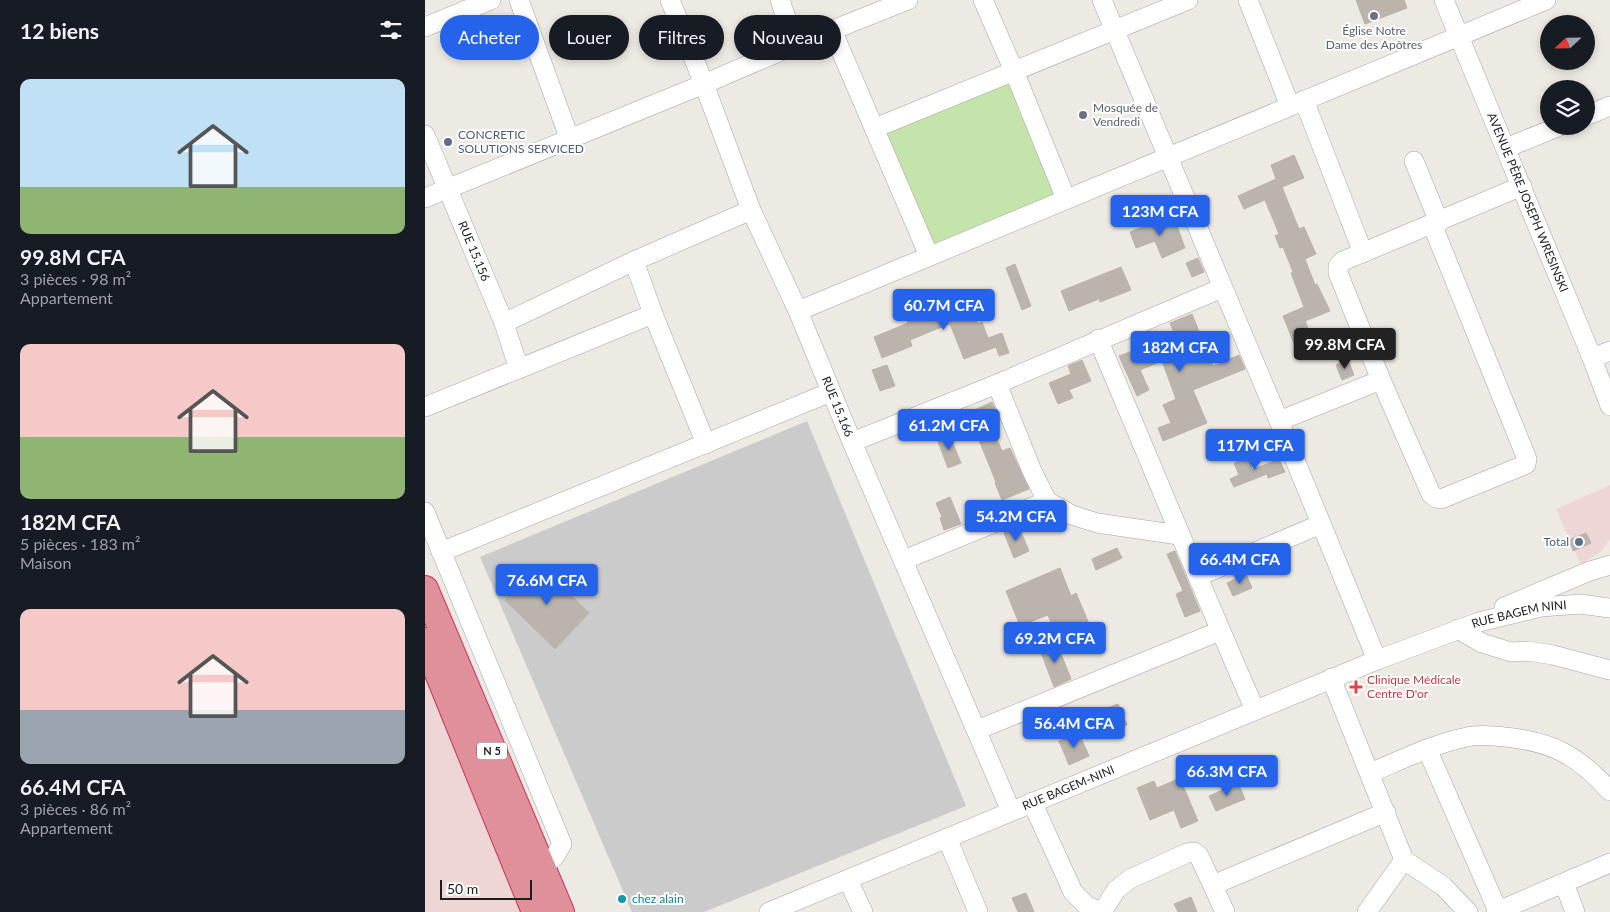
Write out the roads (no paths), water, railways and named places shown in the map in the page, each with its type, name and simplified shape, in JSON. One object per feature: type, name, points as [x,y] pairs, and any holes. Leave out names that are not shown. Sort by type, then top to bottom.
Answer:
[{"type":"highway","name":"N 5","points":[[425,589],[561,912]]},
{"type":"highway","name":"N 5","points":[[425,641],[535,912]]},
{"type":"highway","points":[[545,876],[569,912]]},
{"type":"street","points":[[519,0],[570,140]]},
{"type":"street","name":"RUE 15.166","points":[[670,0],[751,210],[798,311],[852,442],[1011,811]]},
{"type":"street","points":[[780,0],[785,15]]},
{"type":"street","points":[[841,26],[908,0]]},
{"type":"street","points":[[983,0],[1066,199]]},
{"type":"street","points":[[1102,0],[1377,660]]},
{"type":"street","points":[[875,128],[1188,0]]},
{"type":"street","points":[[1248,0],[1297,103],[1363,253]]},
{"type":"street","name":"AVENUE PÈRE JOSEPH WRESINSKI","points":[[1445,0],[1610,406]]},
{"type":"street","points":[[798,311],[1546,0]]},
{"type":"street","points":[[425,27],[485,1]]},
{"type":"street","points":[[841,51],[929,256]]},
{"type":"street","points":[[425,198],[570,140],[759,60]]},
{"type":"street","points":[[1595,112],[1610,106]]},
{"type":"street","points":[[1506,148],[1540,134]]},
{"type":"street","name":"RUE 15.156","points":[[425,135],[504,323],[519,369]]},
{"type":"street","points":[[1414,161],[1436,223],[1527,459],[1526,464],[1441,499],[1435,498],[1431,494],[1381,380],[1338,273],[1338,266],[1343,261],[1436,223],[1522,186]]},
{"type":"street","points":[[504,323],[634,261],[751,210]]},
{"type":"street","points":[[634,261],[653,314],[706,444]]},
{"type":"street","points":[[852,442],[997,384],[1098,339],[1222,288]]},
{"type":"street","points":[[425,407],[653,314]]},
{"type":"street","points":[[1098,339],[1255,710]]},
{"type":"street","points":[[1592,358],[1610,351]]},
{"type":"street","points":[[1279,421],[1381,380]]},
{"type":"street","points":[[997,384],[1032,470],[1047,501],[1072,515],[1097,523],[1179,534]]},
{"type":"street","points":[[441,552],[831,392]]},
{"type":"street","points":[[904,560],[1047,501]]},
{"type":"street","points":[[425,512],[562,844],[545,876]]},
{"type":"street","points":[[1199,576],[1321,524]]},
{"type":"street","name":"RUE BAGEM NINI","points":[[1479,622],[1499,609],[1590,571],[1610,565]]},
{"type":"street","name":"RUE BAGEM NINI","points":[[1479,622],[1541,607],[1558,605],[1581,604],[1610,608]]},
{"type":"street","name":"RUE BAGEM-NINI","points":[[769,912],[1331,678],[1479,622]]},
{"type":"street","points":[[1458,630],[1482,643],[1511,652],[1528,651],[1553,654],[1610,670]]},
{"type":"street","points":[[977,730],[1220,631]]},
{"type":"street","points":[[1331,678],[1404,860],[1443,886],[1468,912]]},
{"type":"street","points":[[1370,773],[1427,749],[1469,736],[1495,736],[1530,740],[1562,750],[1595,775],[1610,791]]},
{"type":"street","points":[[1427,749],[1497,912],[1610,863]]},
{"type":"street","points":[[1032,802],[1073,892],[1087,906],[1102,912],[1116,890],[1130,879],[1187,853],[1194,852],[1199,856],[1225,912]]},
{"type":"street","points":[[1213,885],[1386,812]]},
{"type":"street","points":[[947,838],[978,912]]},
{"type":"street","points":[[1367,912],[1404,860]]},
{"type":"street","points":[[848,880],[863,912]]},
{"type":"street","points":[[1564,883],[1575,912]]},
{"type":"place","name":"Église Notre Dame des Apôtres","points":[[1374,16]]},
{"type":"place","name":"Mosquée de Vendredi","points":[[1083,115]]},
{"type":"place","name":"CONCRETIC SOLUTIONS SERVICED","points":[[448,142]]},
{"type":"place","name":"Total","points":[[1579,542]]},
{"type":"place","name":"Clinique Médicale Centre D'or","points":[[1356,687]]},
{"type":"place","name":"chez alain","points":[[622,899]]}]
